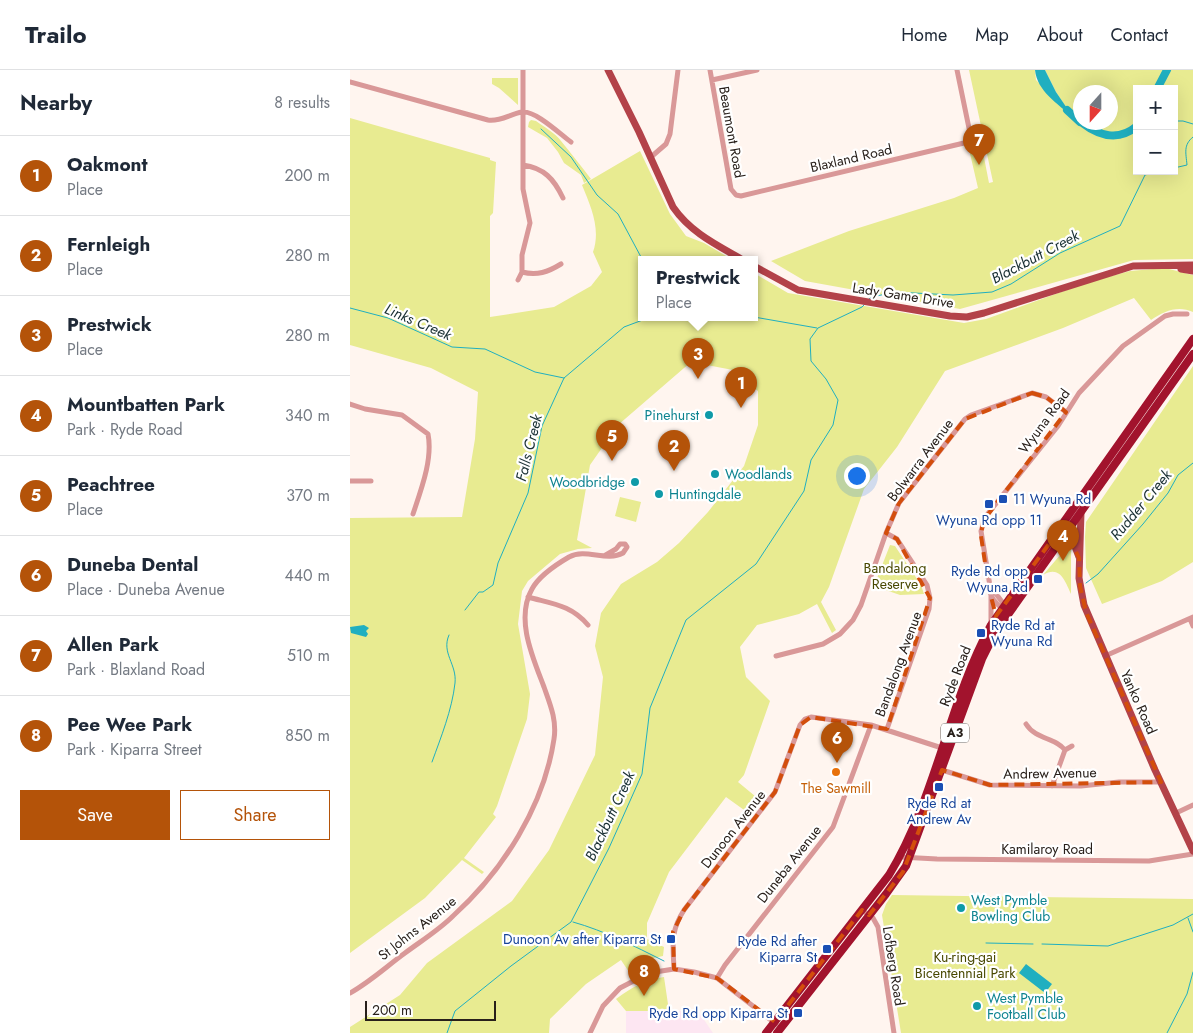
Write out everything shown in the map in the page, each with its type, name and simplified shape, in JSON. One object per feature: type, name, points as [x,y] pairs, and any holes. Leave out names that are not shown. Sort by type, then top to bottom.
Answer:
[{"type":"highway","name":"Ryde Road","points":[[1066,529],[1193,340]]},
{"type":"highway","name":"Ryde Road","points":[[766,1033],[889,875],[900,857],[913,827],[972,662],[991,625],[1081,512],[1193,354]]},
{"type":"highway","name":"Ryde Road","points":[[779,1030],[898,879],[910,858],[982,659],[1005,608]]},
{"type":"main road","points":[[608,70],[651,157],[673,207],[685,223],[703,237],[737,256]]},
{"type":"main road","name":"Lady Game Drive","points":[[758,268],[798,290],[935,314],[967,317],[1133,266],[1193,266]]},
{"type":"main road","name":"Lady Game Drive","points":[[1166,266],[1193,271]]},
{"type":"main road","name":"Yanko Road","points":[[1081,512],[1081,593],[1086,612],[1193,852]]},
{"type":"main road","points":[[1066,529],[1080,546]]},
{"type":"main road","name":"Yanko Road","points":[[1066,529],[1080,558]]},
{"type":"street","points":[[518,280],[522,272],[522,255],[530,223],[523,195],[523,70]]},
{"type":"street","points":[[651,157],[666,144],[670,134],[678,70]]},
{"type":"street","name":"Beaumont Road","points":[[710,70],[732,189],[736,195]]},
{"type":"street","points":[[712,80],[757,70]]},
{"type":"street","name":"Blaxland Road","points":[[736,195],[741,196],[964,143],[970,134],[957,70]]},
{"type":"street","points":[[350,82],[488,120],[496,120],[523,112],[534,114],[571,142]]},
{"type":"street","points":[[523,166],[540,169],[546,173],[563,198]]},
{"type":"street","points":[[522,272],[544,273],[561,264]]},
{"type":"street","name":"Wyuna Road","points":[[991,625],[990,586],[981,536],[983,521],[1058,426],[1079,393],[1124,346],[1164,316],[1187,314]]},
{"type":"street","name":"Bolwarra Avenue","points":[[776,656],[832,640],[853,620],[861,605],[886,533],[900,503],[965,419],[971,415],[1032,394],[1046,397],[1066,412]]},
{"type":"street","points":[[350,404],[365,409],[402,415],[428,434],[430,440],[426,473],[413,514]]},
{"type":"street","points":[[350,481],[371,481]]},
{"type":"street","name":"Bandalong Avenue","points":[[886,533],[897,539],[927,585],[930,598],[929,609],[886,729]]},
{"type":"street","points":[[588,625],[577,614],[566,607],[528,597],[539,579],[569,557],[578,554],[604,556]]},
{"type":"street","name":"Wyuna Road","points":[[990,586],[1005,608]]},
{"type":"street","points":[[991,596],[1005,608]]},
{"type":"street","name":"St Johns Avenue","points":[[350,993],[452,918],[480,890],[527,822],[541,788],[555,732],[553,712],[528,640],[526,615],[528,597]]},
{"type":"street","points":[[1105,656],[1191,618],[1193,626]]},
{"type":"street","name":"Dunoon Avenue","points":[[674,969],[673,932],[675,925],[684,910],[775,792],[802,721],[811,717],[871,725],[942,748]]},
{"type":"street","points":[[1026,724],[1033,733],[1058,744],[1065,750]]},
{"type":"street","name":"Duneba Avenue","points":[[717,978],[725,965],[833,827],[871,725]]},
{"type":"street","points":[[1052,786],[1065,750],[1072,746]]},
{"type":"street","name":"Andrew Avenue","points":[[942,770],[985,785],[1081,786],[1119,782],[1162,782]]},
{"type":"street","points":[[1176,813],[1193,805]]},
{"type":"street","name":"Kamilaroy Road","points":[[900,857],[1149,861],[1193,852]]},
{"type":"street","name":"Lofberg Road","points":[[862,910],[870,915],[878,927],[894,1033]]},
{"type":"street","points":[[590,1033],[603,1006],[620,988],[649,973],[674,969],[717,978],[774,1022],[779,1030]]},
{"type":"highlighted area","points":[[1032,393],[1046,397],[1066,412],[983,521],[981,536],[989,589],[996,616],[1063,525],[1079,558],[1080,586],[1086,612],[1161,782],[990,785],[942,770],[903,872],[869,915],[862,910],[775,1022],[717,978],[674,969],[673,932],[684,910],[775,792],[800,725],[811,717],[887,729],[930,598],[897,539],[886,533],[899,503],[965,419]]},
{"type":"shaded area","points":[[626,1011],[698,1011],[713,1033],[626,1033]]},
{"type":"green space","points":[[969,70],[1035,70],[1036,80],[1071,115],[1045,70],[1193,70],[1193,259],[1134,260],[960,309],[805,281],[771,261],[849,231],[954,198],[978,188],[968,145],[981,142],[989,183],[993,182]]},
{"type":"green space","points":[[492,78],[518,78],[518,105],[492,84]]},
{"type":"green space","points":[[350,118],[490,158],[490,160],[496,162],[493,213],[490,216],[490,317],[554,307],[591,286],[602,272],[593,252],[596,235],[594,218],[582,185],[640,151],[670,214],[686,236],[704,243],[726,256],[638,256],[638,321],[758,321],[758,275],[788,293],[964,323],[986,319],[1089,282],[1130,271],[1165,268],[1193,275],[1193,312],[1182,309],[1171,310],[1151,320],[1134,298],[1063,328],[945,371],[897,447],[864,489],[829,587],[821,602],[836,630],[832,633],[817,604],[799,614],[757,625],[740,647],[746,677],[770,701],[744,775],[738,782],[761,801],[751,815],[726,797],[669,872],[647,923],[647,939],[664,947],[663,956],[644,960],[647,969],[631,975],[621,960],[586,984],[550,1019],[549,1033],[350,1033],[350,1027],[400,995],[427,963],[512,901],[549,850],[595,755],[603,677],[595,646],[601,613],[621,584],[657,562],[679,543],[708,512],[744,466],[758,425],[758,391],[733,370],[691,362],[618,425],[590,465],[577,540],[592,548],[578,549],[560,554],[528,581],[522,591],[518,624],[530,694],[527,719],[493,814],[496,817],[464,858],[484,872],[482,874],[462,860],[425,898],[350,953],[350,518],[462,517],[475,439],[478,392],[431,368],[350,345]]},
{"type":"green space","points":[[531,120],[536,121],[559,138],[591,179],[584,183],[581,175],[564,163],[547,138],[528,127]]},
{"type":"green space","points":[[1193,366],[1193,562],[1162,581],[1102,604],[1086,568],[1086,522]]},
{"type":"green space","points":[[620,497],[641,502],[636,522],[615,516]]},
{"type":"green space","name":"Bandalong Reserve","points":[[890,545],[895,546],[921,585],[924,594],[900,595],[874,586]]},
{"type":"green space","points":[[1067,547],[1071,550],[1071,594],[1058,573],[1049,572],[1043,575]]},
{"type":"green space","name":"Ku-ring-gai Bicentennial Park","points":[[892,895],[1193,899],[1193,1033],[901,1033],[882,915]]},
{"type":"green space","points":[[664,977],[669,1011],[626,1011],[616,999],[639,985]]},
{"type":"water","points":[[1035,70],[1045,70],[1056,92],[1073,117],[1044,91]]},
{"type":"water","points":[[364,625],[369,628],[366,631],[368,634],[366,637],[351,633],[350,627]]},
{"type":"water","points":[[1026,964],[1052,984],[1045,993],[1019,973]]},
{"type":"waterway","points":[[1159,85],[1167,70]]},
{"type":"waterway","points":[[1067,110],[1073,116]]},
{"type":"waterway","name":"Blackbutt Creek","points":[[1178,121],[1193,124]]},
{"type":"waterway","points":[[541,129],[571,157],[597,195],[618,214],[640,256]]},
{"type":"waterway","points":[[1093,130],[1102,134],[1116,135],[1133,129]]},
{"type":"waterway","name":"Blackbutt Creek","points":[[1178,167],[1187,165],[1186,146],[1193,137]]},
{"type":"waterway","name":"Blackbutt Creek","points":[[869,299],[895,292],[953,295],[992,292],[1011,284],[1060,253],[1120,226],[1145,175]]},
{"type":"waterway","name":"Blackbutt Creek","points":[[447,1033],[455,1011],[511,966],[571,922],[609,848],[642,774],[650,708],[686,620],[756,564],[804,491],[811,460],[833,425],[838,400],[826,379],[811,361],[810,339],[818,328],[865,304]]},
{"type":"waterway","name":"Links Creek","points":[[350,308],[388,318],[452,347],[485,349],[535,372],[564,378]]},
{"type":"waterway","name":"Falls Creek","points":[[758,318],[817,328]]},
{"type":"waterway","name":"Falls Creek","points":[[465,610],[479,592],[483,592],[493,585],[498,563],[528,493],[542,426],[564,378],[624,327],[640,321]]},
{"type":"waterway","name":"Rudder Creek","points":[[1086,583],[1098,574],[1143,524],[1168,493],[1178,475],[1193,463]]},
{"type":"waterway","name":"Falls Creek","points":[[432,762],[454,693],[455,676],[447,647],[449,635]]},
{"type":"waterway","points":[[1042,944],[1108,946],[1173,925],[1193,914]]},
{"type":"waterway","points":[[1188,918],[1193,932]]},
{"type":"waterway","points":[[573,922],[608,934],[664,961]]},
{"type":"waterway","points":[[986,943],[1033,944]]},
{"type":"waterway","points":[[1167,1033],[1187,994],[1193,972]]},
{"type":"place","name":"Allen Park","points":[[979,165]]},
{"type":"place","name":"Prestwick","points":[[698,379]]},
{"type":"place","name":"Oakmont","points":[[741,408]]},
{"type":"place","name":"Pinehurst","points":[[709,415]]},
{"type":"place","name":"Peachtree","points":[[612,461]]},
{"type":"place","name":"Fernleigh","points":[[674,471]]},
{"type":"place","name":"Woodlands","points":[[715,474]]},
{"type":"place","name":"Woodbridge","points":[[635,482]]},
{"type":"place","name":"Huntingdale","points":[[659,494]]},
{"type":"place","name":"11 Wyuna Rd","points":[[1003,499]]},
{"type":"place","name":"Wyuna Rd opp 11","points":[[989,504]]},
{"type":"place","name":"Mountbatten Park","points":[[1063,561]]},
{"type":"place","name":"Ryde Rd opp Wyuna Rd","points":[[1038,579]]},
{"type":"place","name":"Ryde Rd at Wyuna Rd","points":[[981,633]]},
{"type":"place","name":"Duneba Dental","points":[[837,763]]},
{"type":"place","name":"The Sawmill","points":[[836,772]]},
{"type":"place","name":"Ryde Rd at Andrew Av","points":[[939,787]]},
{"type":"place","name":"West Pymble Bowling Club","points":[[961,908]]},
{"type":"place","name":"Dunoon Av after Kiparra St","points":[[671,939]]},
{"type":"place","name":"Ryde Rd after Kiparra St","points":[[827,949]]},
{"type":"place","name":"Pee Wee Park","points":[[644,996]]},
{"type":"place","name":"West Pymble Football Club","points":[[977,1006]]},
{"type":"place","name":"Ryde Rd opp Kiparra St","points":[[798,1013]]}]
